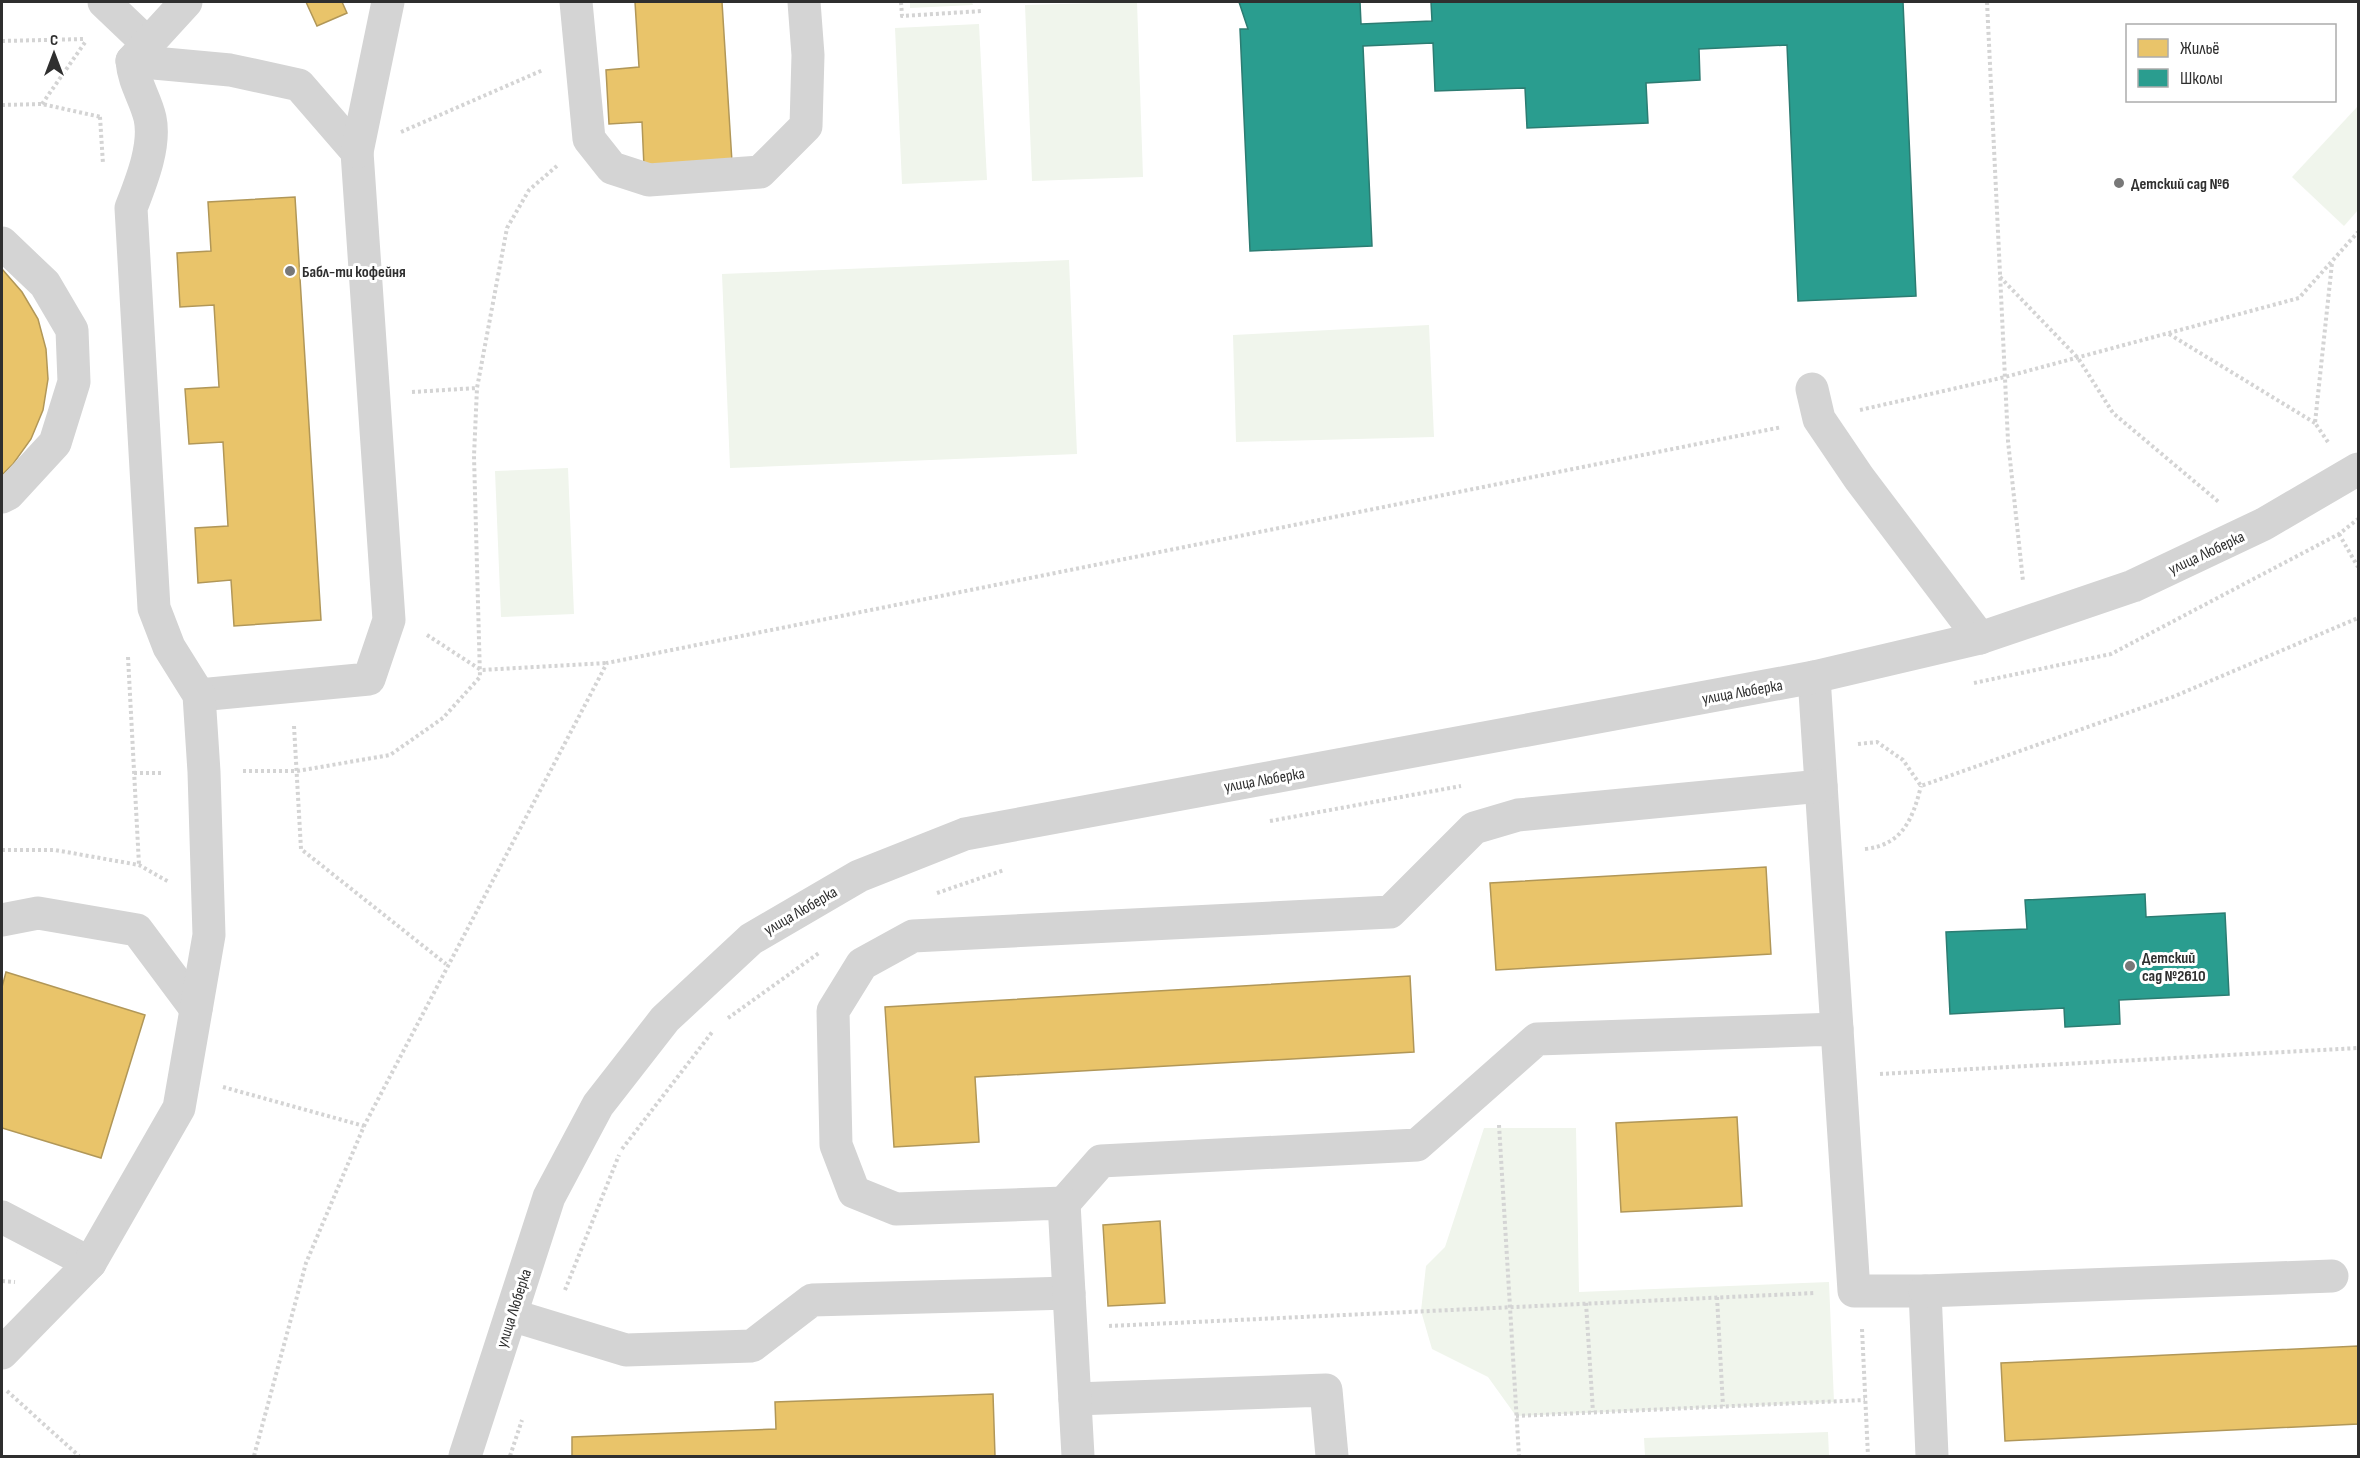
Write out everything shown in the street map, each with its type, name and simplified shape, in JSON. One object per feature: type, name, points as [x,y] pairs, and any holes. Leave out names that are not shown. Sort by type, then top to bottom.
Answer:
[{"type":"street","points":[[104,2],[140,52],[299,85],[357,152]]},
{"type":"street","points":[[2,1353],[90,1263],[179,1108],[208,935],[199,695],[169,647],[154,608],[131,208],[148,167],[150,119],[134,78],[140,52],[186,2]]},
{"type":"street","points":[[199,695],[369,680],[389,620],[357,152],[388,2]]},
{"type":"street","points":[[576,2],[589,140],[612,168],[649,180],[760,172],[806,126],[808,55],[804,2]]},
{"type":"street","points":[[2,243],[45,285],[72,330],[74,382],[55,443],[8,494],[2,497]]},
{"type":"street","points":[[1815,404],[1858,478],[1980,638]]},
{"type":"street","name":"улица Люберка","points":[[465,1456],[549,1197],[598,1105],[665,1019],[751,939],[859,876],[965,834],[1814,677],[1980,638],[2133,586],[2253,530],[2354,472]]},
{"type":"street","points":[[1814,677],[1840,1077],[1858,1306],[1925,1291],[2332,1276]]},
{"type":"street","points":[[1064,1203],[896,1209],[854,1192],[836,1145],[833,1011],[862,964],[913,936],[1390,912],[1474,828],[1507,818],[1821,786]]},
{"type":"street","points":[[2,920],[38,913],[137,930],[196,1009]]},
{"type":"street","points":[[1078,1456],[1064,1203],[1101,1161],[1417,1145],[1537,1040],[1837,1029]]},
{"type":"street","points":[[2,1217],[90,1263]]},
{"type":"street","points":[[1925,1291],[1932,1456]]},
{"type":"street","points":[[511,1315],[626,1350],[752,1346],[812,1300],[1069,1293]]},
{"type":"street","points":[[1075,1399],[1326,1390],[1332,1456]]},
{"type":"path","points":[[901,2],[902,16],[982,11]]},
{"type":"path","points":[[1987,2],[2008,441],[2027,622]]},
{"type":"path","points":[[42,104],[87,39]]},
{"type":"path","points":[[2,41],[87,39],[140,52]]},
{"type":"path","points":[[357,152],[581,54]]},
{"type":"path","points":[[2,105],[42,104],[100,117],[150,119]]},
{"type":"path","points":[[374,394],[477,388],[507,228],[529,190],[589,140]]},
{"type":"path","points":[[388,610],[482,670],[608,663],[1815,404],[2005,377],[2299,298],[2358,232]]},
{"type":"path","points":[[2315,423],[2332,262]]},
{"type":"path","points":[[2000,277],[2078,358],[2113,414],[2253,530]]},
{"type":"path","points":[[2169,333],[2315,423],[2354,472]]},
{"type":"path","points":[[1921,786],[2175,696],[2358,618]]},
{"type":"path","points":[[254,1456],[306,1263],[364,1126],[446,964],[608,663]]},
{"type":"path","points":[[290,686],[301,849],[446,964]]},
{"type":"path","points":[[1819,747],[1877,742],[1903,760],[1921,786],[1914,812],[1901,835],[1876,848],[1826,852]]},
{"type":"path","points":[[2,850],[55,850],[139,865],[170,883],[208,918]]},
{"type":"path","points":[[1840,1077],[2358,1048]]},
{"type":"path","points":[[1496,1075],[1519,1456]]},
{"type":"path","points":[[184,1077],[364,1126]]},
{"type":"path","points":[[1071,1328],[1717,1298],[1858,1306],[1868,1456]]},
{"type":"path","points":[[1717,1298],[1723,1406]]},
{"type":"path","points":[[1586,1303],[1593,1412]]},
{"type":"path","points":[[2,1386],[80,1456]]},
{"type":"path","points":[[1516,1416],[1865,1400]]},
{"type":"shaded area","points":[[910,2],[972,2],[973,5],[910,8]]},
{"type":"shaded area","points":[[1137,2],[1143,177],[1032,181],[1025,5]]},
{"type":"shaded area","points":[[979,24],[987,180],[902,184],[895,28]]},
{"type":"shaded area","points":[[2358,106],[2358,210],[2344,226],[2292,177]]},
{"type":"shaded area","points":[[1069,260],[1077,454],[730,468],[722,274]]},
{"type":"shaded area","points":[[1429,325],[1434,437],[1236,442],[1233,335]]},
{"type":"shaded area","points":[[568,468],[574,614],[501,617],[495,471]]},
{"type":"shaded area","points":[[1484,1128],[1576,1128],[1579,1292],[1829,1282],[1834,1402],[1516,1416],[1488,1377],[1432,1349],[1421,1311],[1426,1266],[1445,1247]]},
{"type":"shaded area","points":[[1828,1432],[1829,1456],[1645,1456],[1644,1438]]},
{"type":"building: Жильё","points":[[306,2],[342,2],[347,13],[317,26]]},
{"type":"building: Жильё","points":[[635,2],[722,2],[732,162],[644,167],[642,122],[609,124],[606,70],[639,67]]},
{"type":"building: Жильё","points":[[295,197],[321,620],[234,626],[231,580],[198,583],[195,528],[228,526],[223,442],[189,444],[185,389],[219,387],[214,305],[180,307],[177,253],[211,251],[208,202]]},
{"type":"building: Жильё","points":[[2,269],[22,292],[38,319],[46,349],[48,379],[43,410],[31,439],[2,475]]},
{"type":"building: Жильё","points":[[1766,867],[1771,954],[1496,970],[1490,883]]},
{"type":"building: Жильё","points":[[6,972],[145,1015],[101,1158],[2,1128],[2,987]]},
{"type":"building: Жильё","points":[[1410,976],[1414,1052],[975,1077],[979,1142],[894,1147],[885,1007]]},
{"type":"building: Жильё","points":[[1737,1117],[1742,1206],[1621,1212],[1616,1123]]},
{"type":"building: Жильё","points":[[1160,1221],[1165,1303],[1108,1306],[1103,1225]]},
{"type":"building: Жильё","points":[[2358,1346],[2358,1424],[2005,1441],[2001,1363]]},
{"type":"building: Жильё","points":[[993,1394],[995,1456],[572,1456],[572,1437],[776,1429],[775,1402]]},
{"type":"building: Школы","points":[[1239,2],[1360,2],[1361,24],[1432,21],[1431,2],[1903,2],[1916,296],[1798,301],[1787,45],[1699,49],[1700,80],[1646,83],[1648,123],[1527,128],[1525,88],[1435,91],[1433,43],[1363,46],[1372,246],[1250,251],[1240,29],[1248,29]]},
{"type":"building: Школы","points":[[2145,894],[2146,917],[2225,913],[2229,995],[2119,1000],[2120,1024],[2065,1027],[2064,1008],[1950,1014],[1946,932],[2027,929],[2025,900]]},
{"type":"place","name":"Детский сад №6","points":[[2119,183]]},
{"type":"place","name":"Бабл-ти кофейня","points":[[290,271]]},
{"type":"place","name":"Детский сад №2610","points":[[2130,966]]}]
